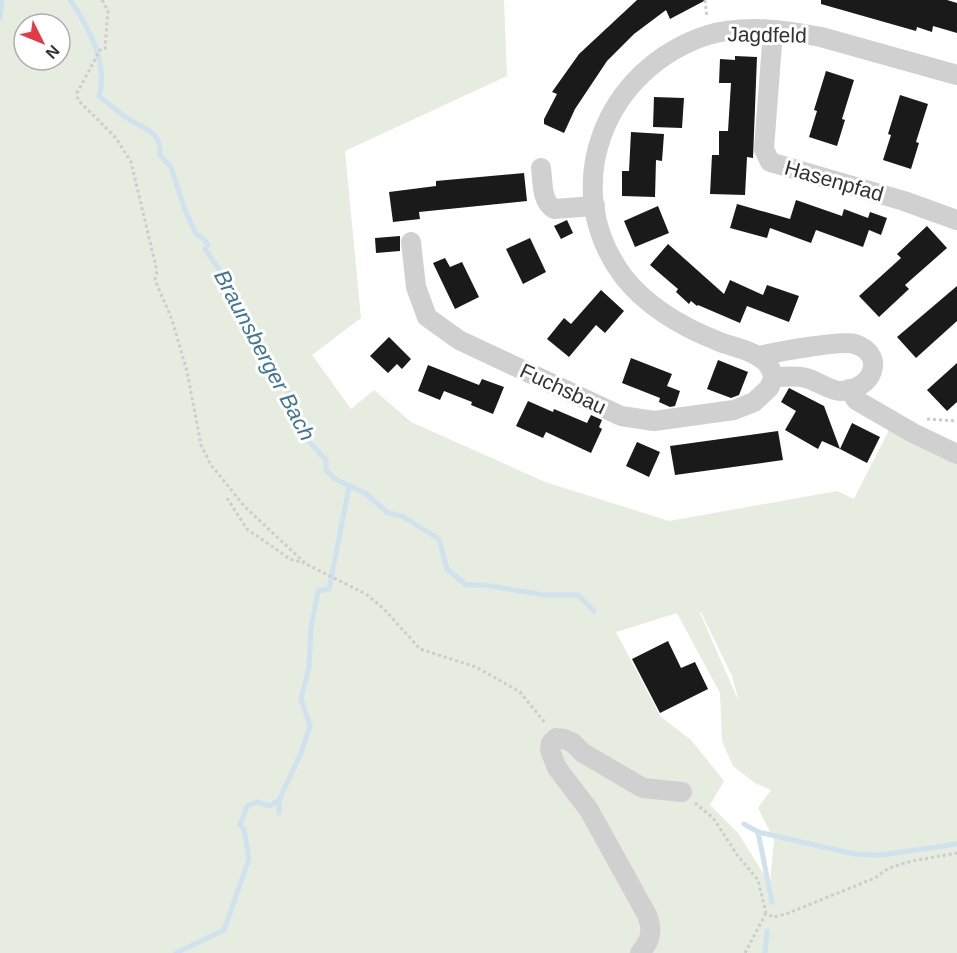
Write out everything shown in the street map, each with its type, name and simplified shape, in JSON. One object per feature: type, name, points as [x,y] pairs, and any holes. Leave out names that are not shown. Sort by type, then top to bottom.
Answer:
[{"type":"street","name":"Jagdfeld","points":[[759,356],[710,338],[666,315],[636,291],[608,253],[601,237],[592,180],[602,132],[623,94],[641,75],[684,46],[709,35],[742,30],[798,32],[957,75]]},
{"type":"street","name":"Hasenpfad","points":[[773,31],[764,149],[770,162],[904,201],[957,220]]},
{"type":"street","points":[[541,168],[545,201],[549,206],[554,208],[595,206]]},
{"type":"street","name":"Fuchsbau","points":[[411,242],[416,287],[427,317],[459,340],[621,416],[654,421],[734,410],[754,402],[769,388],[774,377]]},
{"type":"street","points":[[836,344],[857,345],[871,358],[873,371],[865,383],[849,389],[834,390],[817,381],[799,376],[774,377],[769,365],[759,356],[836,344]]},
{"type":"street","points":[[849,389],[856,400],[913,433],[957,454]]},
{"type":"street","points":[[640,953],[648,943],[651,934],[647,915],[589,810],[557,768],[550,750],[551,743],[556,738],[573,743],[583,753],[643,788],[682,792]]},
{"type":"path","points":[[102,0],[108,11],[105,49],[100,50],[77,93],[78,100],[116,138],[131,162],[157,271],[155,280],[172,320],[187,371],[201,445],[211,465],[245,507],[306,564],[366,594],[383,608],[420,649],[476,667],[520,693],[556,738]]},
{"type":"path","points":[[227,498],[247,529],[290,559],[306,564]]},
{"type":"path","points":[[682,792],[713,819],[738,856],[758,880],[766,913],[745,953]]},
{"type":"path","points":[[766,913],[773,917],[786,914],[875,878],[889,868],[912,861],[957,853]]},
{"type":"shaded area","points":[[0,0],[504,0],[507,76],[345,151],[361,318],[312,355],[351,409],[374,390],[411,422],[545,482],[669,521],[837,491],[854,499],[890,428],[957,461],[957,953],[0,953]],"holes":[[[677,613],[720,693],[722,741],[733,766],[755,783],[771,790],[758,808],[774,840],[770,884],[738,833],[710,805],[724,781],[691,740],[660,716],[616,632]],[[700,613],[732,676],[739,702]]]},
{"type":"building","points":[[637,0],[706,0],[670,19],[666,10],[634,34],[607,61],[575,109],[564,133],[544,124],[544,119],[557,94],[552,92],[579,54]]},
{"type":"building","points":[[821,0],[947,0],[957,3],[957,33],[933,26],[932,32],[917,27],[916,31],[821,4]]},
{"type":"building","points":[[735,56],[757,57],[753,158],[747,157],[745,195],[710,194],[712,155],[719,155],[719,131],[728,131],[731,83],[719,83],[720,59],[735,60]]},
{"type":"building","points":[[826,71],[854,80],[842,119],[845,120],[837,146],[809,137],[817,111],[814,110]]},
{"type":"building","points":[[900,95],[928,104],[916,142],[919,143],[911,169],[883,160]]},
{"type":"building","points":[[654,97],[684,98],[682,128],[653,127]]},
{"type":"building","points":[[631,132],[664,134],[662,161],[656,160],[655,197],[622,196],[622,171],[629,171]]},
{"type":"building","points":[[524,173],[527,201],[419,212],[420,219],[393,222],[389,192],[436,186],[436,181]]},
{"type":"building","points":[[796,200],[842,216],[844,209],[868,218],[870,212],[887,218],[881,235],[869,230],[863,247],[816,230],[811,243],[770,228],[767,238],[730,228],[737,204],[790,219]]},
{"type":"building","points":[[658,206],[669,233],[635,247],[624,221]]},
{"type":"building","points":[[567,220],[573,233],[561,239],[554,226]]},
{"type":"building","points":[[927,226],[947,248],[905,285],[909,289],[879,317],[859,296],[901,258],[897,254]]},
{"type":"building","points":[[400,236],[400,251],[376,253],[375,238]]},
{"type":"building","points":[[530,238],[546,272],[523,284],[506,249]]},
{"type":"building","points":[[668,244],[724,294],[730,280],[763,295],[767,285],[799,296],[789,322],[747,306],[740,323],[697,306],[691,301],[689,304],[676,292],[678,289],[650,265]]},
{"type":"building","points":[[445,258],[450,267],[462,262],[479,297],[455,309],[433,263]]},
{"type":"building","points":[[957,286],[957,321],[916,358],[897,337]]},
{"type":"building","points":[[601,290],[624,311],[605,333],[596,325],[569,357],[547,339],[564,318],[571,324]]},
{"type":"building","points":[[389,337],[411,359],[402,369],[397,364],[388,373],[370,356]]},
{"type":"building","points":[[631,358],[672,374],[667,386],[680,391],[675,406],[670,407],[659,402],[660,398],[622,383]]},
{"type":"building","points":[[718,360],[748,372],[739,395],[731,398],[707,389]]},
{"type":"building","points":[[957,363],[957,402],[947,411],[927,390]]},
{"type":"building","points":[[428,365],[479,385],[482,379],[504,387],[493,414],[471,405],[472,402],[444,391],[440,400],[418,391]]},
{"type":"building","points":[[789,388],[824,406],[840,449],[822,441],[818,449],[785,430],[796,411],[781,402]]},
{"type":"building","points":[[528,401],[587,423],[591,415],[602,420],[599,427],[602,429],[591,453],[546,432],[543,438],[516,426]]},
{"type":"building","points":[[852,423],[880,437],[867,463],[840,449]]},
{"type":"building","points":[[778,431],[783,460],[675,475],[670,446]]},
{"type":"building","points":[[637,442],[660,452],[649,477],[626,466]]},
{"type":"building","points":[[668,641],[681,668],[695,662],[708,689],[660,713],[632,659]]},
{"type":"waterway","points":[[0,18],[2,0]]},
{"type":"waterway","name":"Braunsberger Bach","points":[[70,0],[90,33],[99,59],[101,71],[99,96],[156,137],[160,155],[171,167],[185,210],[196,234],[208,245],[205,249],[230,285],[291,399],[304,436],[326,460],[326,470],[335,479],[365,493],[388,513],[402,516],[439,539],[447,569],[466,585],[485,585],[544,595],[578,595],[594,611]]},
{"type":"waterway","points":[[176,953],[224,930],[249,859],[244,830],[240,825],[247,806],[257,802],[270,806],[279,800],[301,753],[310,726],[301,699],[309,667],[311,628],[318,591],[329,589],[349,487]]},
{"type":"waterway","points":[[279,800],[279,813]]},
{"type":"waterway","name":"Braunsberger Bach","points":[[744,824],[758,832],[854,854],[882,855],[957,844]]},
{"type":"waterway","points":[[758,832],[772,902]]},
{"type":"waterway","points":[[765,953],[767,931]]}]
